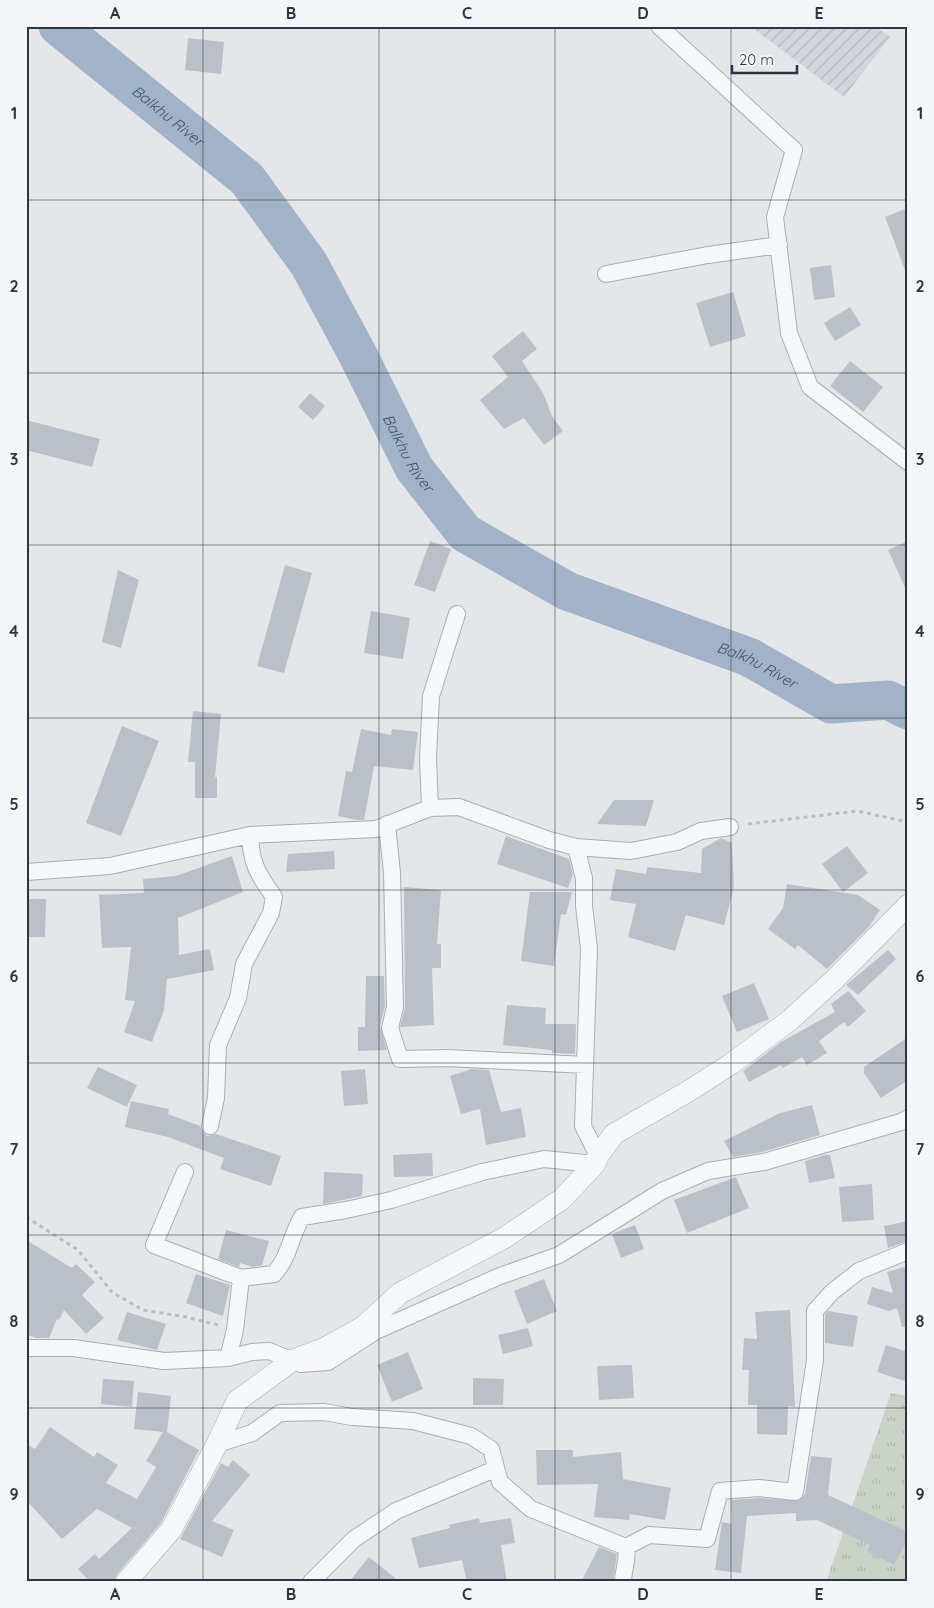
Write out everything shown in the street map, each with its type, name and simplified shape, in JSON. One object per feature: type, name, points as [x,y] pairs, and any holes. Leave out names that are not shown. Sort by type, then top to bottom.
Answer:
[{"type":"street","points":[[659,26],[794,150],[775,217],[790,333],[810,388],[908,462]]},
{"type":"street","points":[[606,274],[708,255],[779,245]]},
{"type":"street","points":[[430,808],[428,758],[432,696],[457,614]]},
{"type":"street","points":[[26,872],[110,866],[250,834],[376,829],[430,808],[459,807],[549,840],[576,847],[630,851],[677,842],[701,831],[730,826]]},
{"type":"street","points":[[387,824],[392,873],[395,1008],[390,1028],[400,1059],[448,1058],[585,1064]]},
{"type":"street","points":[[210,1126],[216,1098],[218,1045],[238,998],[244,964],[271,913],[274,897],[255,868],[251,856],[250,834]]},
{"type":"street","points":[[576,847],[584,878],[584,906],[589,948],[583,1126],[596,1160]]},
{"type":"street","points":[[126,1582],[171,1530],[217,1444],[237,1401],[293,1360],[325,1348],[363,1327],[400,1293],[504,1238],[562,1199],[596,1160],[614,1134],[731,1064],[790,1020],[835,979],[908,906]]},
{"type":"street","points":[[26,1348],[73,1348],[164,1361],[228,1358],[252,1352],[270,1351],[301,1364],[328,1362],[376,1331],[500,1276],[559,1255],[662,1191],[708,1171],[773,1160],[852,1138],[902,1122],[908,1118]]},
{"type":"street","points":[[186,1172],[154,1244],[241,1278],[274,1274],[283,1265],[295,1229],[302,1217],[391,1200],[482,1172],[544,1159],[596,1160]]},
{"type":"street","points":[[217,1444],[252,1433],[280,1413],[324,1412],[352,1417],[413,1421],[471,1436],[490,1449],[500,1482],[531,1509],[626,1547],[649,1535],[707,1539],[720,1491],[759,1488],[794,1492],[815,1360],[814,1311],[832,1292],[859,1271],[908,1251]]},
{"type":"street","points":[[228,1358],[235,1330],[241,1278]]},
{"type":"street","points":[[311,1582],[354,1538],[396,1512],[495,1469]]},
{"type":"street","points":[[623,1582],[623,1572],[628,1556],[626,1547]]},
{"type":"path","points":[[730,826],[857,811],[908,822]]},
{"type":"path","points":[[26,1217],[78,1250],[112,1292],[143,1310],[186,1316],[235,1330]]},
{"type":"shaded area","points":[[750,26],[875,26],[890,37],[844,97]]},
{"type":"green space","points":[[891,1393],[908,1396],[908,1582],[826,1582]]},
{"type":"building","points":[[188,38],[224,42],[221,74],[185,70]]},
{"type":"building","points":[[908,208],[908,272],[906,273],[885,217]]},
{"type":"building","points":[[831,265],[835,297],[814,300],[810,268]]},
{"type":"building","points":[[733,292],[746,336],[710,347],[696,303]]},
{"type":"building","points":[[850,307],[861,325],[835,341],[824,323]]},
{"type":"building","points":[[523,331],[537,349],[522,361],[543,393],[552,416],[563,431],[544,445],[524,418],[504,429],[480,400],[508,377],[492,356]]},
{"type":"building","points":[[850,361],[883,387],[863,412],[830,386]]},
{"type":"building","points":[[310,393],[325,406],[313,420],[298,407]]},
{"type":"building","points":[[26,420],[100,439],[92,467],[26,450]]},
{"type":"building","points":[[430,541],[451,549],[435,592],[414,585]]},
{"type":"building","points":[[908,541],[908,594],[888,550]]},
{"type":"building","points":[[285,565],[312,573],[284,673],[257,666]]},
{"type":"building","points":[[118,570],[139,580],[121,648],[102,642]]},
{"type":"building","points":[[371,611],[410,618],[403,659],[364,653]]},
{"type":"building","points":[[193,711],[221,714],[215,777],[217,777],[217,798],[195,798],[195,762],[188,762]]},
{"type":"building","points":[[122,726],[159,741],[121,836],[86,823]]},
{"type":"building","points":[[361,729],[391,735],[392,729],[418,732],[413,770],[374,766],[364,820],[357,820],[338,816],[346,771],[352,772]]},
{"type":"building","points":[[614,800],[654,800],[646,826],[597,824]]},
{"type":"building","points":[[506,836],[569,859],[573,874],[568,888],[497,864]]},
{"type":"building","points":[[721,838],[732,843],[734,887],[724,925],[686,915],[675,951],[628,937],[636,904],[610,900],[616,869],[646,874],[647,867],[701,873],[702,849]]},
{"type":"building","points":[[847,846],[868,873],[843,892],[822,864]]},
{"type":"building","points":[[334,851],[335,869],[286,872],[288,854]]},
{"type":"building","points":[[232,856],[243,892],[178,918],[179,955],[210,949],[214,970],[167,979],[164,1010],[152,1042],[124,1032],[135,1001],[125,1000],[131,947],[102,948],[99,895],[144,893],[143,879],[176,876]]},
{"type":"building","points":[[787,884],[858,895],[880,910],[868,928],[827,969],[798,945],[795,949],[768,929],[783,908]]},
{"type":"building","points":[[404,887],[441,890],[437,944],[441,944],[441,968],[432,968],[434,1025],[400,1027],[405,1007]]},
{"type":"building","points":[[530,892],[572,892],[566,915],[561,914],[554,966],[521,961]]},
{"type":"building","points":[[26,899],[46,899],[45,937],[26,937]]},
{"type":"building","points":[[888,950],[896,959],[858,995],[846,985]]},
{"type":"building","points":[[366,976],[384,976],[385,1006],[380,1026],[387,1050],[358,1051],[358,1027],[365,1027]]},
{"type":"building","points":[[754,983],[769,1019],[737,1032],[722,996]]},
{"type":"building","points":[[848,991],[866,1011],[848,1027],[844,1022],[819,1041],[827,1053],[807,1065],[802,1057],[783,1068],[781,1065],[749,1082],[743,1071],[781,1042],[835,1012],[831,1004]]},
{"type":"building","points":[[507,1005],[546,1008],[545,1024],[576,1024],[575,1054],[552,1053],[552,1050],[503,1045]]},
{"type":"building","points":[[908,1037],[908,1080],[881,1098],[864,1073],[864,1067]]},
{"type":"building","points":[[98,1067],[137,1085],[127,1107],[87,1088]]},
{"type":"building","points":[[365,1069],[368,1104],[344,1106],[341,1071]]},
{"type":"building","points":[[472,1069],[489,1070],[501,1112],[521,1108],[526,1137],[486,1145],[480,1109],[461,1114],[450,1076]]},
{"type":"building","points":[[131,1101],[169,1109],[168,1114],[200,1126],[203,1133],[207,1136],[216,1134],[281,1156],[271,1186],[220,1169],[224,1158],[168,1137],[125,1127]]},
{"type":"building","points":[[812,1105],[820,1135],[762,1152],[733,1157],[724,1141],[780,1113]]},
{"type":"building","points":[[432,1153],[433,1176],[394,1177],[393,1155]]},
{"type":"building","points":[[830,1155],[835,1178],[809,1183],[805,1161]]},
{"type":"building","points":[[324,1172],[363,1174],[362,1196],[323,1204]]},
{"type":"building","points":[[736,1177],[749,1208],[687,1233],[674,1200]]},
{"type":"building","points":[[872,1184],[874,1220],[842,1222],[839,1187]]},
{"type":"building","points":[[908,1221],[908,1241],[888,1248],[884,1226]]},
{"type":"building","points":[[635,1225],[644,1249],[621,1258],[612,1234]]},
{"type":"building","points":[[226,1230],[269,1241],[262,1265],[253,1267],[240,1263],[239,1267],[218,1259]]},
{"type":"building","points":[[26,1240],[72,1268],[76,1264],[95,1282],[82,1295],[104,1318],[86,1334],[64,1310],[59,1320],[57,1319],[49,1338],[36,1338],[26,1334]]},
{"type":"building","points":[[904,1267],[908,1278],[908,1327],[902,1327],[897,1308],[889,1311],[867,1304],[872,1287],[893,1293],[887,1272]]},
{"type":"building","points":[[196,1274],[230,1285],[223,1316],[186,1303]]},
{"type":"building","points":[[544,1279],[557,1311],[527,1324],[514,1291]]},
{"type":"building","points":[[790,1310],[795,1407],[788,1406],[787,1435],[757,1434],[757,1405],[748,1405],[749,1370],[742,1370],[744,1338],[757,1339],[755,1312]]},
{"type":"building","points":[[828,1311],[858,1316],[853,1347],[825,1343],[825,1315]]},
{"type":"building","points":[[127,1312],[166,1324],[157,1350],[117,1340]]},
{"type":"building","points":[[528,1328],[533,1346],[503,1354],[498,1335]]},
{"type":"building","points":[[886,1345],[908,1352],[908,1382],[877,1372]]},
{"type":"building","points":[[408,1352],[423,1389],[392,1402],[377,1365]]},
{"type":"building","points":[[632,1365],[634,1398],[599,1400],[597,1366]]},
{"type":"building","points":[[473,1378],[504,1379],[503,1405],[473,1405]]},
{"type":"building","points":[[103,1379],[134,1381],[132,1407],[101,1404]]},
{"type":"building","points":[[138,1392],[171,1396],[167,1432],[199,1450],[161,1523],[117,1574],[114,1581],[90,1582],[78,1569],[95,1554],[99,1559],[132,1528],[97,1509],[62,1539],[26,1500],[26,1444],[35,1449],[50,1427],[94,1457],[97,1452],[118,1465],[106,1483],[137,1499],[156,1467],[146,1461],[163,1432],[134,1429]]},
{"type":"building","points":[[536,1450],[573,1450],[573,1457],[621,1452],[623,1479],[671,1488],[665,1520],[630,1514],[629,1520],[594,1517],[598,1484],[537,1485]]},
{"type":"building","points":[[811,1456],[832,1458],[828,1495],[908,1532],[908,1539],[894,1565],[867,1551],[870,1545],[817,1520],[796,1521],[796,1513],[747,1516],[741,1573],[715,1570],[722,1522],[732,1524],[731,1500],[759,1498],[799,1501],[805,1494]]},
{"type":"building","points":[[233,1460],[250,1475],[212,1521],[234,1530],[222,1557],[180,1539],[221,1463],[228,1467]]},
{"type":"building","points":[[479,1518],[480,1523],[511,1518],[515,1543],[501,1545],[507,1582],[467,1582],[462,1560],[419,1568],[411,1538],[450,1528],[449,1525]]},
{"type":"building","points":[[599,1547],[617,1554],[613,1582],[581,1582]]},
{"type":"building","points":[[369,1557],[400,1582],[349,1582]]},
{"type":"waterway","name":"Balkhu River","points":[[58,26],[247,179],[309,264],[360,359],[414,468],[465,533],[567,591],[749,657],[831,704],[888,700],[908,710]]}]
